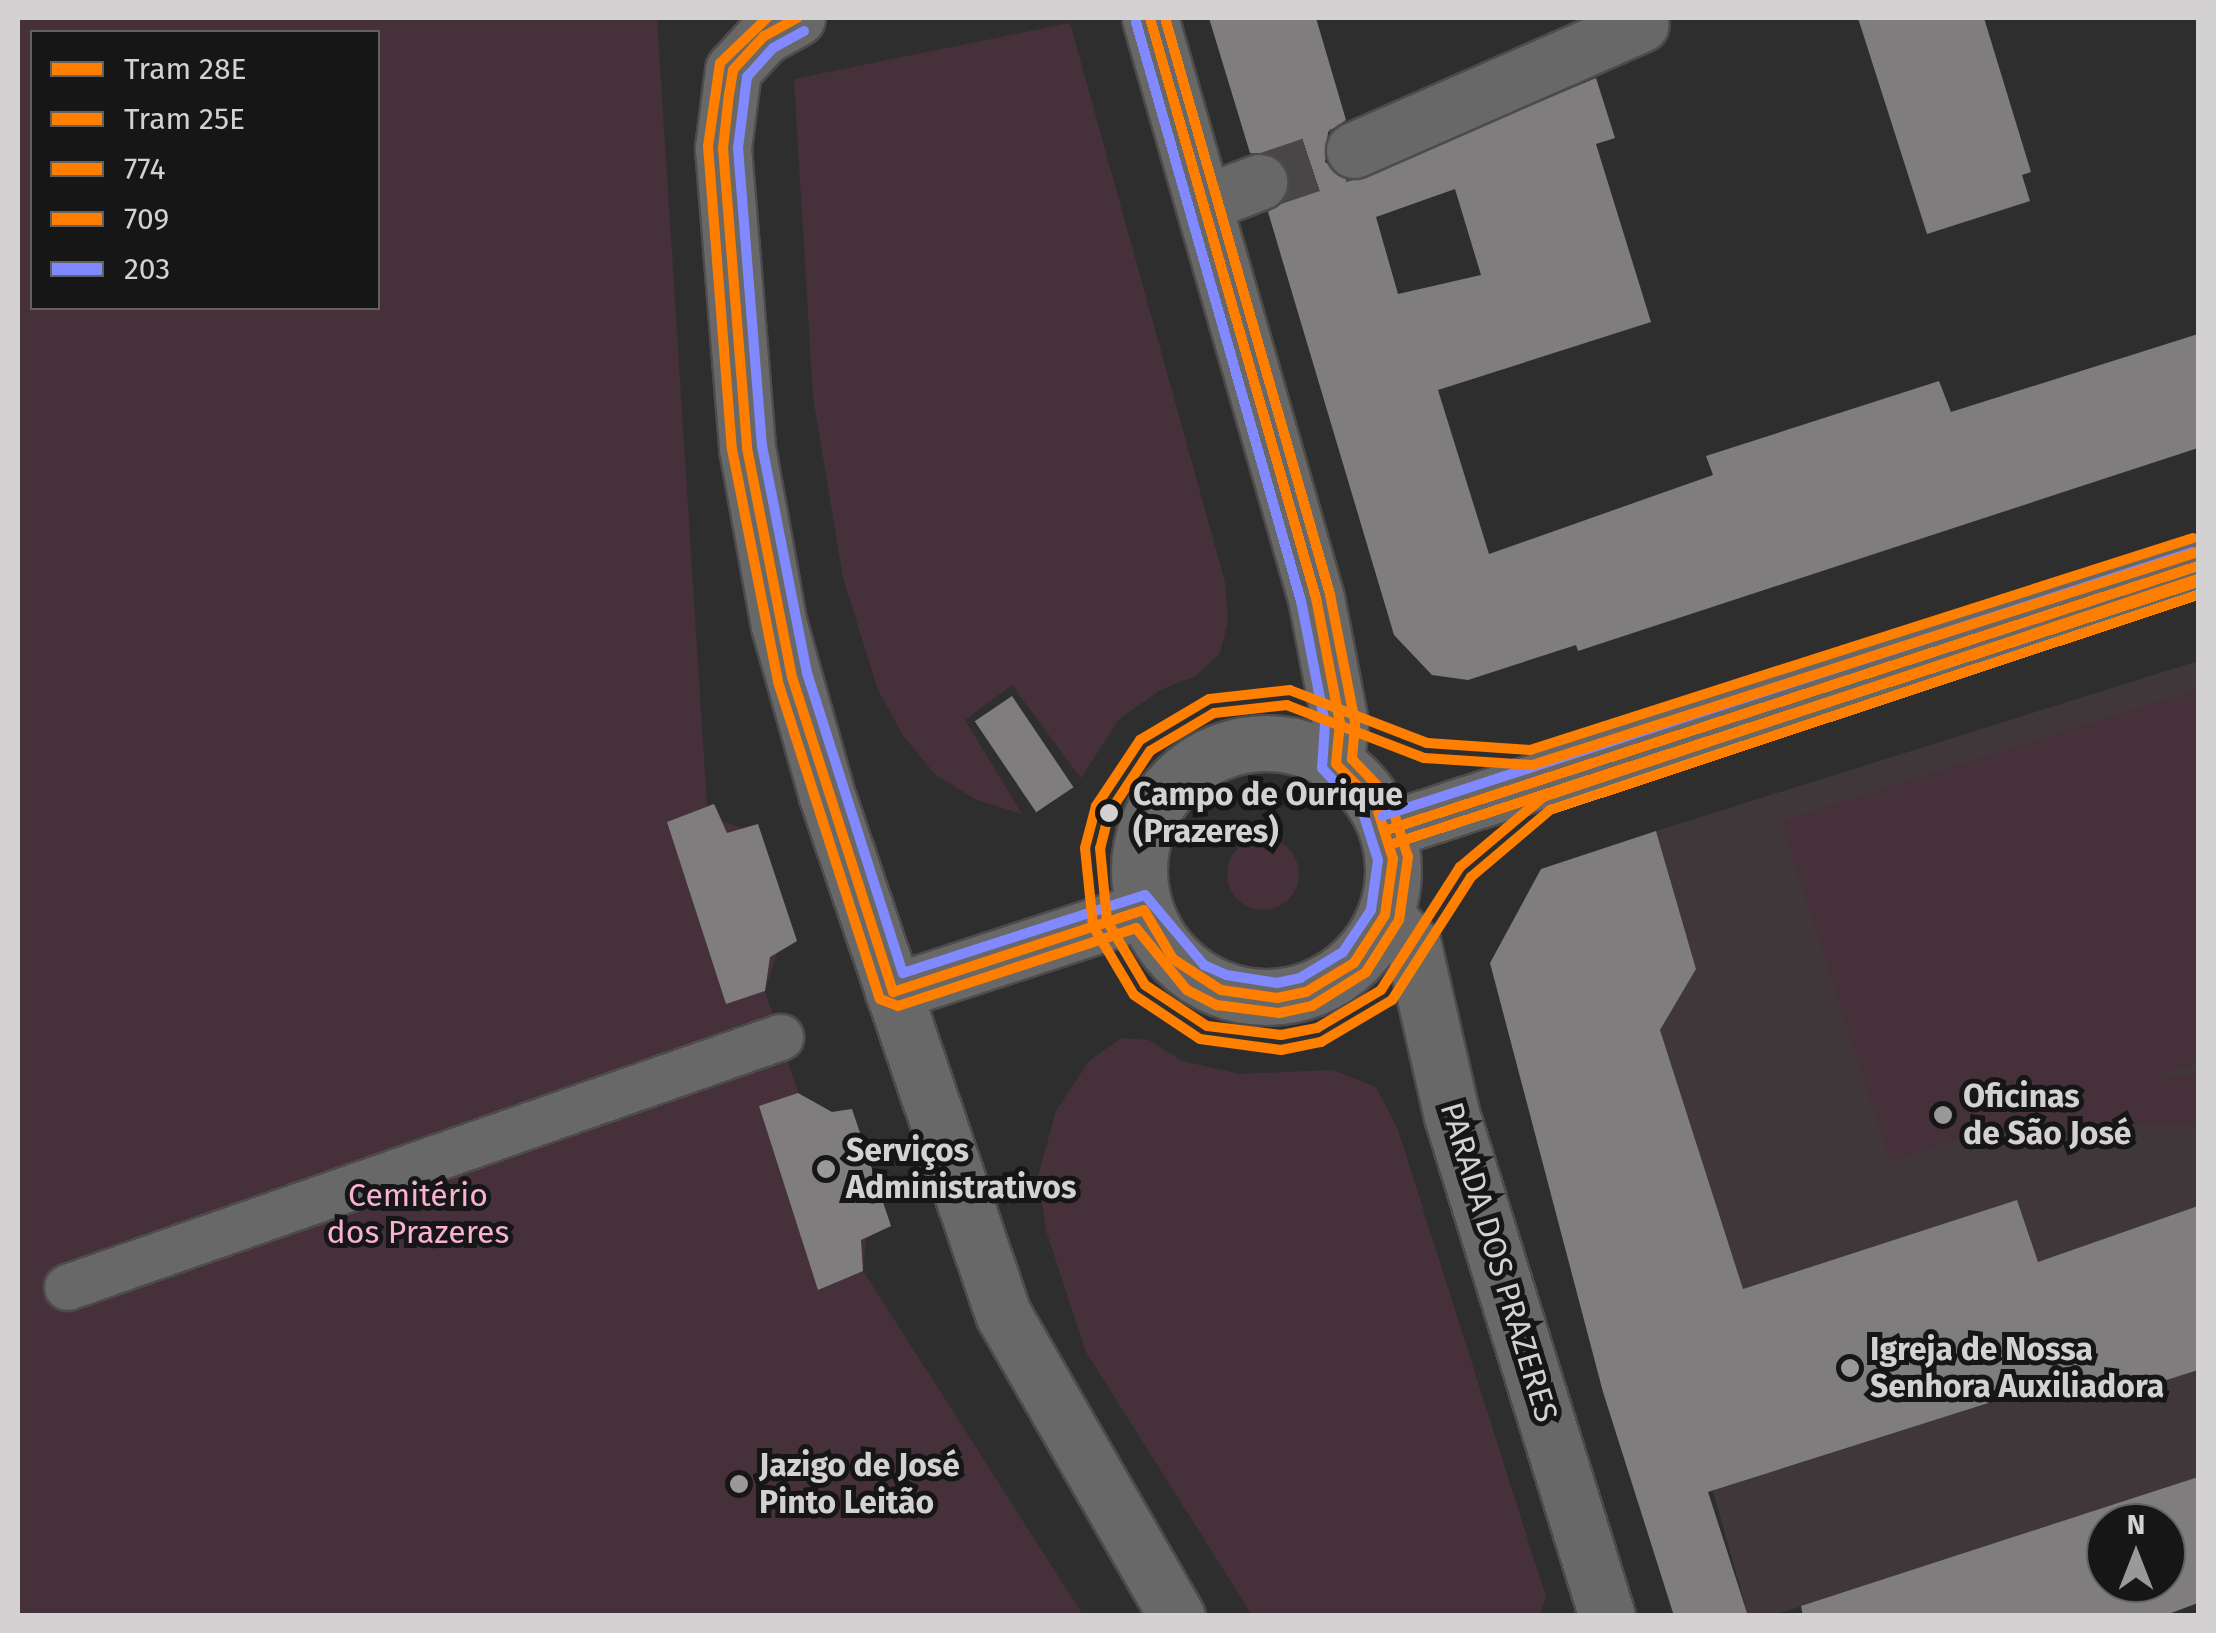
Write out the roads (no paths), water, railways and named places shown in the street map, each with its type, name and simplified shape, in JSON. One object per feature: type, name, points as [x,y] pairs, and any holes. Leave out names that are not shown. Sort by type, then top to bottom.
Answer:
[{"type":"street","points":[[798,18],[764,36],[733,70],[723,148],[746,448],[797,695],[1003,1314],[1177,1616]]},
{"type":"street","points":[[1150,18],[1207,202],[1316,598],[1340,723],[1336,764]]},
{"type":"street","points":[[1354,150],[1641,24]]},
{"type":"street","points":[[1207,202],[1258,182]]},
{"type":"street","points":[[1387,830],[2198,566]]},
{"type":"street","points":[[1254,743],[1310,750],[1336,764],[1358,782],[1387,830],[1393,872],[1385,915],[1354,963],[1306,992],[1277,998],[1221,990],[1195,977],[1156,936],[1144,910],[1138,882],[1145,826],[1158,800],[1200,761],[1254,743]]},
{"type":"street","points":[[893,992],[1144,910]]},
{"type":"street","name":"PARADA DOS PRAZERES","points":[[1385,915],[1413,945],[1452,1116],[1608,1616]]},
{"type":"street","points":[[68,1287],[780,1037]]},
{"type":"tunnel","points":[[1259,182],[1354,150]]},
{"type":"tram line","name":"25E","points":[[2193,538],[1530,750],[1427,743],[1290,690],[1209,699],[1140,740],[1096,806],[1085,848],[1093,926],[1134,995],[1200,1039],[1281,1050],[1321,1042],[1392,1000],[1471,877],[1550,810],[2198,595]]},
{"type":"tram line","name":"28E","points":[[2198,552],[1532,765],[1424,758],[1287,705],[1214,713],[1150,751],[1109,813],[1100,848],[1107,921],[1145,985],[1207,1026],[1281,1035],[1317,1028],[1381,990],[1460,867],[1543,797],[2198,579]]},
{"type":"place","name":"Campo de Ourique (Prazeres)","points":[[1109,813]]},
{"type":"place","name":"Oficinas de São José","points":[[1943,1115]]},
{"type":"place","name":"Serviços Administrativos","points":[[826,1169]]},
{"type":"place","name":"Igreja de Nossa Senhora Auxiliadora","points":[[1850,1368]]},
{"type":"place","name":"Jazigo de José Pinto Leitão","points":[[739,1484]]},
{"type":"park label","name":"Cemitério dos Prazeres","points":[[418,1214]]}]
